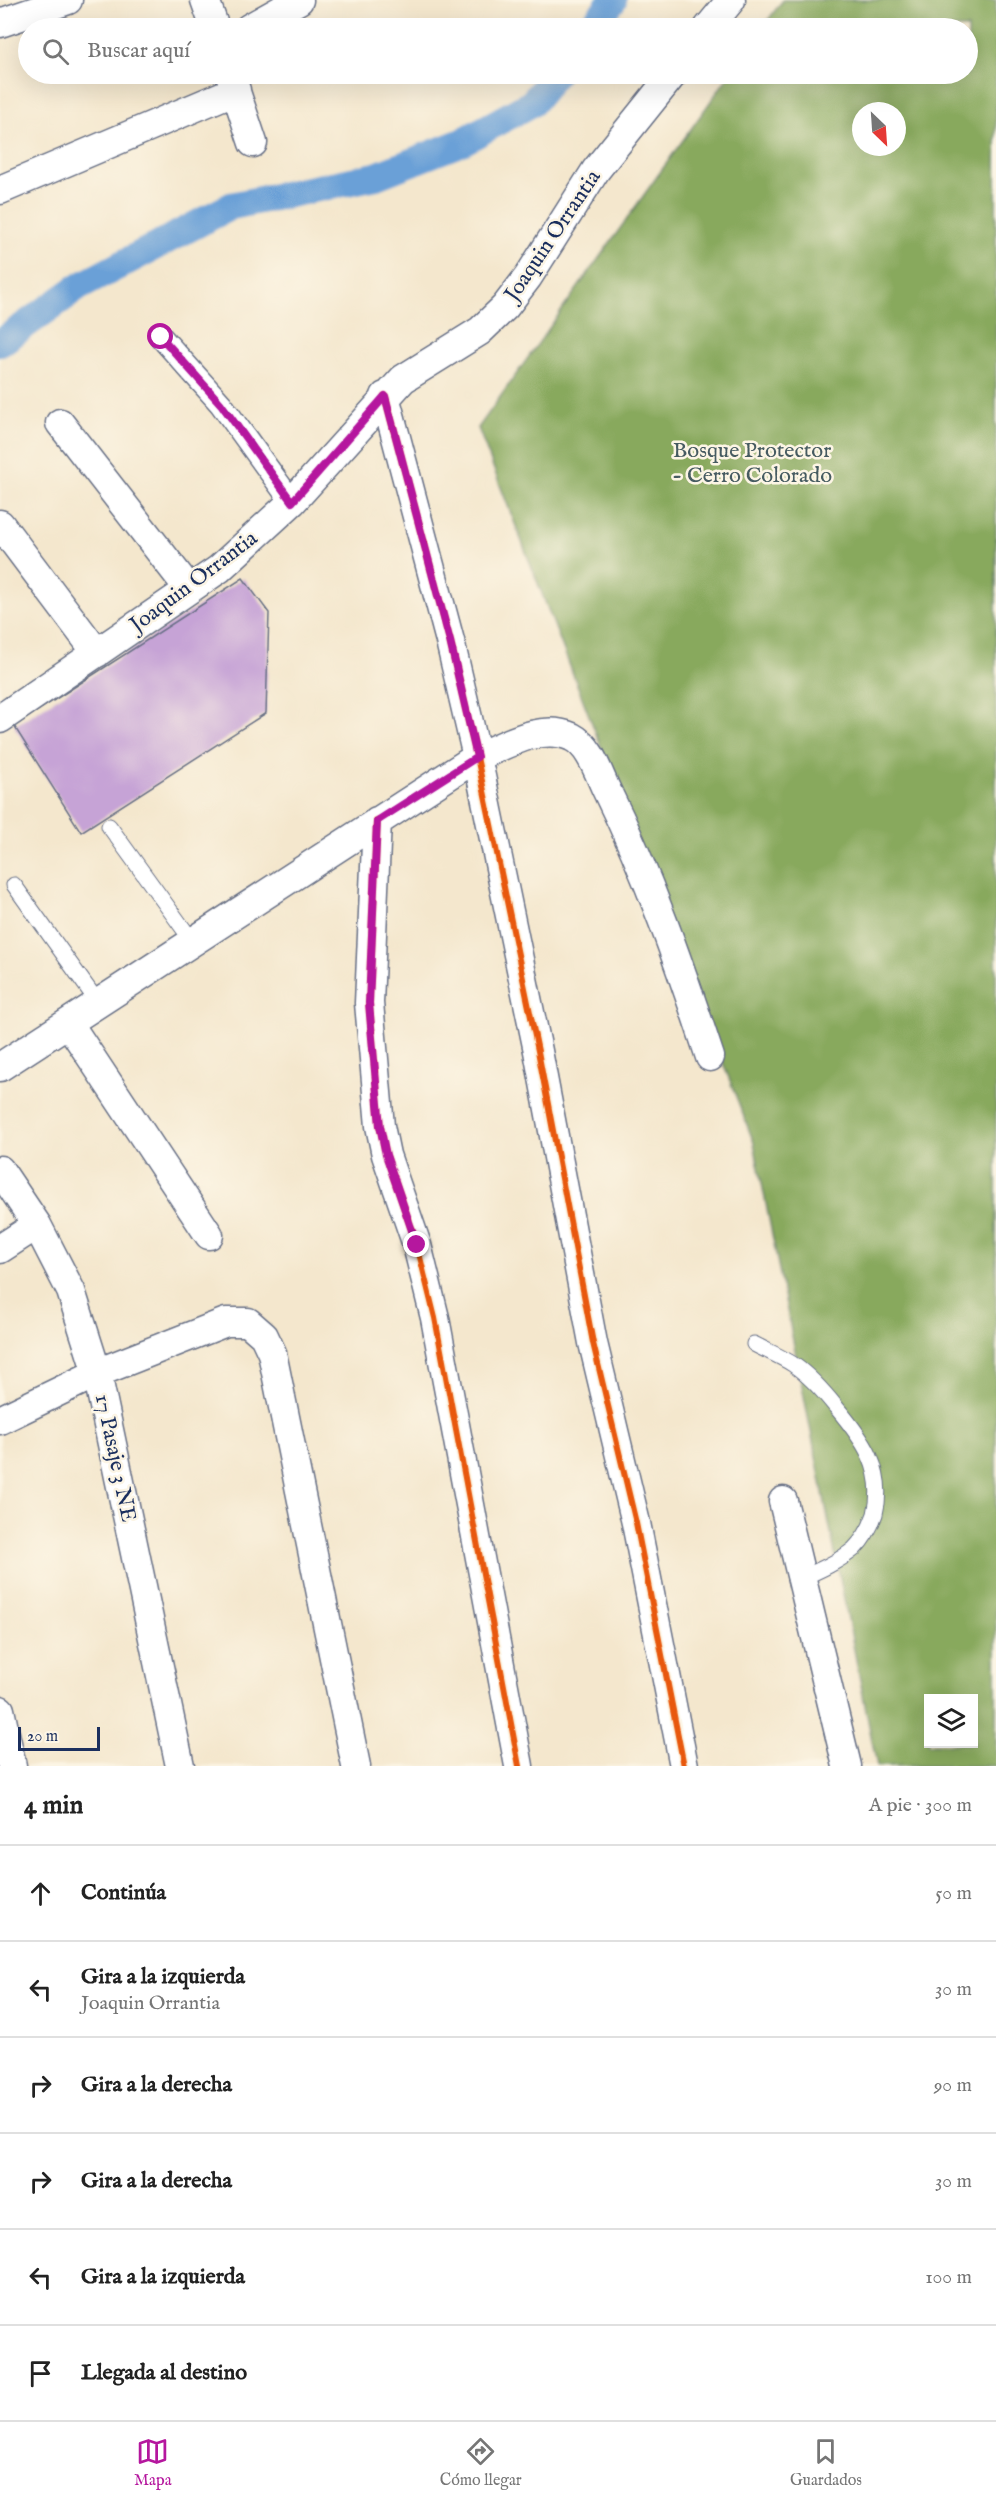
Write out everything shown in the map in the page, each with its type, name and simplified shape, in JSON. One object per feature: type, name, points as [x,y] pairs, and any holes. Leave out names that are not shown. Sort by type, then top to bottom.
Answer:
[{"type":"street","points":[[0,23],[68,0]]},
{"type":"street","points":[[206,0],[212,18]]},
{"type":"street","points":[[267,18],[299,0]]},
{"type":"street","points":[[716,18],[731,0]]},
{"type":"street","points":[[0,190],[229,84]]},
{"type":"street","points":[[234,84],[253,143]]},
{"type":"street","name":"Joaquin Orrantia","points":[[0,718],[227,562],[292,502],[385,396],[403,379],[480,331],[505,307],[528,277],[596,170],[665,84]]},
{"type":"street","points":[[161,337],[221,404],[292,502]]},
{"type":"street","points":[[385,396],[450,641],[477,757],[538,1052],[591,1331],[636,1523],[684,1766]]},
{"type":"street","points":[[60,423],[189,590]]},
{"type":"street","points":[[0,524],[97,653]]},
{"type":"street","points":[[0,1067],[477,757],[524,737],[551,731],[574,738],[587,750],[625,828],[671,938],[710,1057]]},
{"type":"street","points":[[377,821],[369,1003],[380,1126],[386,1155],[417,1245],[435,1318],[519,1766]]},
{"type":"street","points":[[69,1024],[209,1235]]},
{"type":"street","name":"17 Pasaje 3 NE","points":[[0,1170],[37,1226],[71,1291],[97,1373],[180,1766]]},
{"type":"street","points":[[0,1249],[37,1226]]},
{"type":"street","points":[[0,1420],[97,1373],[226,1322],[248,1322],[264,1336],[272,1353],[356,1766]]},
{"type":"street","points":[[783,1501],[848,1766]]},
{"type":"street","points":[[0,1710],[12,1766]]},
{"type":"lane","points":[[109,826],[193,942]]},
{"type":"lane","points":[[14,885],[99,1004]]},
{"type":"lane","points":[[754,1344],[795,1366],[821,1388],[856,1431],[871,1455],[878,1476],[878,1500],[872,1524],[855,1548],[831,1564],[802,1578]]},
{"type":"green space","name":"Bosque Protector - Cerro Colorado","points":[[783,0],[996,0],[996,1766],[877,1766],[754,1143],[478,428],[723,84],[978,84],[978,18],[770,18]]},
{"type":"building","points":[[243,578],[269,613],[266,713],[81,832],[14,726]]},
{"type":"waterway","points":[[599,18],[613,0]]},
{"type":"waterway","points":[[0,343],[77,288],[231,206],[376,176],[462,142],[532,103],[547,84]]},
{"type":"marked path","points":[[161,337],[221,404],[292,502]]},
{"type":"cycle path","points":[[385,396],[450,641],[477,757],[538,1051],[593,1343],[636,1523],[684,1766]]},
{"type":"cycle path","points":[[377,821],[369,1003],[380,1126],[386,1155],[417,1245],[435,1318],[519,1766]]},
{"type":"route","points":[[161,337],[221,404],[292,502],[385,396],[450,641],[477,757],[377,821],[369,1003],[380,1126],[386,1155],[417,1245]]}]
